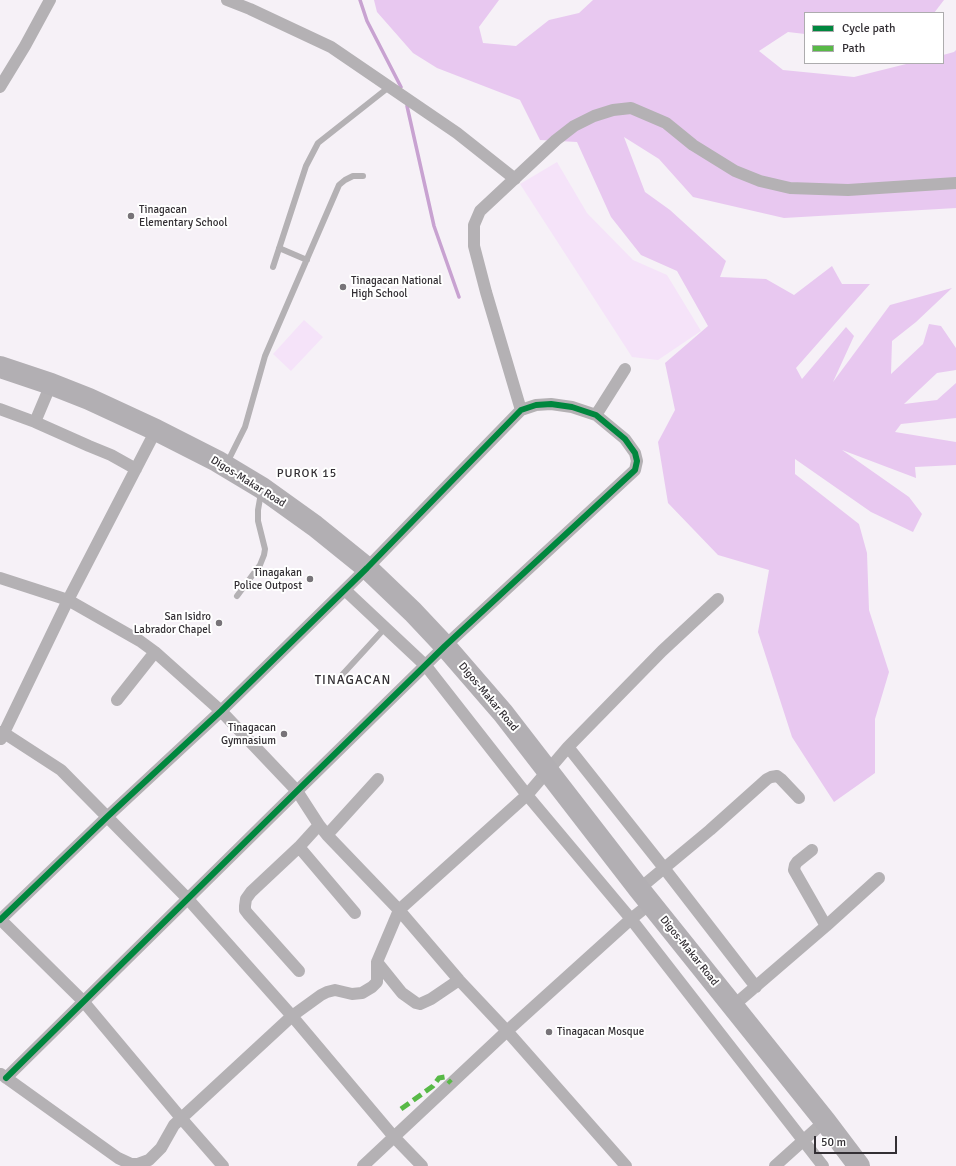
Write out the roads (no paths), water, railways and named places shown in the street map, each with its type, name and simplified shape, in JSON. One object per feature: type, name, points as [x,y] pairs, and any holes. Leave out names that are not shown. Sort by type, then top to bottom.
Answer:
[{"type":"highway","name":"Digos-Makar Road","points":[[0,367],[89,399],[156,430],[226,466],[262,488],[315,526],[367,568],[446,646],[503,713],[645,896],[734,1006],[859,1166]]},
{"type":"street","points":[[0,87],[25,46],[50,0]]},
{"type":"street","points":[[227,0],[250,9],[330,47],[457,133],[516,179]]},
{"type":"street","points":[[521,410],[474,246],[474,224],[480,211],[493,198],[516,179],[556,140],[574,126],[594,116],[613,110],[631,108],[666,123],[693,145],[735,171],[760,180],[790,188],[848,190],[956,183]]},
{"type":"street","points":[[596,415],[625,369]]},
{"type":"street","points":[[35,422],[50,384]]},
{"type":"street","points":[[223,1166],[181,1118],[83,1001],[0,920],[106,817],[221,712],[367,568],[521,410],[536,405],[551,404],[572,406],[596,415],[625,439],[632,448],[637,462],[635,470],[446,646],[83,1001],[3,1076],[118,1158],[131,1164],[142,1163],[161,1148],[174,1125],[181,1118],[292,1016],[327,992],[335,990],[352,994],[362,993],[377,982],[377,962],[399,910],[527,795],[568,746],[662,651],[718,599]]},
{"type":"street","points":[[1,412],[35,422],[110,455],[136,469]]},
{"type":"street","points":[[156,430],[68,600],[1,735],[61,770],[188,898],[292,1016],[394,1137],[422,1166]]},
{"type":"street","points":[[0,578],[68,600],[140,640],[221,712],[297,791],[323,830],[399,910],[459,980],[507,1031],[626,1166]]},
{"type":"street","points":[[344,590],[426,666],[527,795],[631,919],[823,1166]]},
{"type":"street","points":[[117,700],[155,652]]},
{"type":"street","points":[[568,746],[756,987]]},
{"type":"street","points":[[363,1166],[507,1031],[631,919],[664,868],[710,830],[767,778],[777,776],[799,798]]},
{"type":"street","points":[[299,971],[245,910],[246,899],[251,892],[299,848],[323,830],[378,779]]},
{"type":"street","points":[[299,848],[355,913]]},
{"type":"street","points":[[812,850],[797,862],[794,870],[826,926]]},
{"type":"street","points":[[734,1006],[879,878]]},
{"type":"street","points":[[377,962],[402,993],[416,1003],[420,1004],[431,999],[459,980]]},
{"type":"street","points":[[775,1166],[825,1121]]},
{"type":"lane","points":[[274,267],[306,166],[318,143],[389,87]]},
{"type":"lane","points":[[226,466],[245,427],[265,356],[339,185],[353,176],[363,176]]},
{"type":"lane","points":[[279,248],[307,260]]},
{"type":"lane","points":[[237,596],[260,565],[264,555],[265,549],[258,521],[258,510],[262,488]]},
{"type":"lane","points":[[342,675],[385,628]]},
{"type":"waterway","points":[[360,0],[367,21],[401,87]]},
{"type":"waterway","points":[[407,106],[434,226],[459,297]]},
{"type":"place","name":"Tinagacan Elementary School","points":[[131,216]]},
{"type":"place","name":"Tinagacan National High School","points":[[343,287]]},
{"type":"place","name":"Tinagakan Police Outpost","points":[[310,579]]},
{"type":"place","name":"San Isidro Labrador Chapel","points":[[219,623]]},
{"type":"place","name":"Tinagacan Gymnasium","points":[[284,734]]},
{"type":"place","name":"Tinagacan Mosque","points":[[549,1032]]},
{"type":"district","name":"PUROK 15","points":[[307,474]]},
{"type":"district","name":"TINAGACAN","points":[[353,681]]}]
